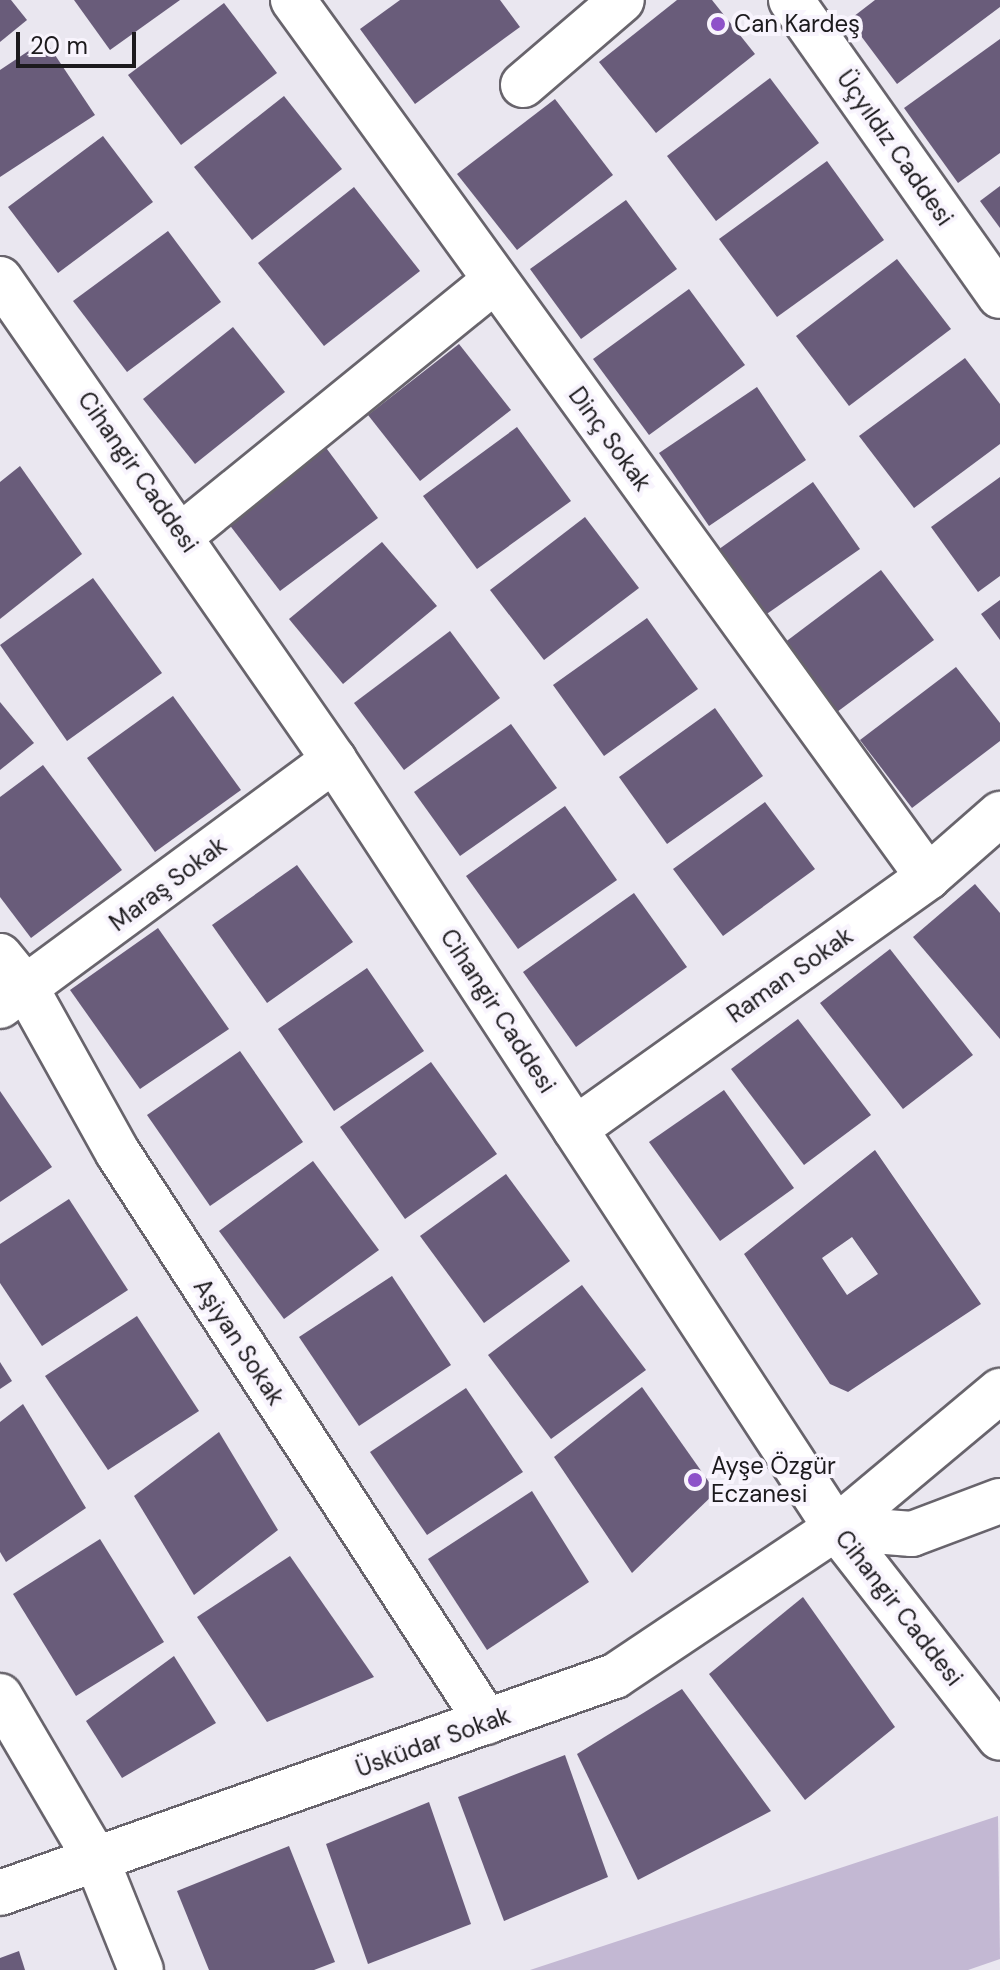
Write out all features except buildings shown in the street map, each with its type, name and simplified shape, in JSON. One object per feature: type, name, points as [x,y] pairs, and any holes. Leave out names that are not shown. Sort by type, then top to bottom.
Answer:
[{"type":"street","name":"Dinç Sokak","points":[[293,0],[928,877]]},
{"type":"street","points":[[523,85],[622,0]]},
{"type":"street","name":"Üçyıldız Caddesi","points":[[791,0],[1000,296]]},
{"type":"street","name":"Cihangir Caddesi","points":[[0,279],[183,534],[836,1528],[1000,1738]]},
{"type":"street","points":[[183,534],[495,280]]},
{"type":"street","name":"Maraş Sokak","points":[[9,984],[334,760]]},
{"type":"street","name":"Raman Sokak","points":[[575,1129],[928,877],[1000,814]]},
{"type":"street","name":"Aşiyan Sokak","points":[[9,984],[487,1722]]},
{"type":"street","name":"Üsküdar Sokak","points":[[0,1893],[98,1863],[615,1676],[836,1528],[1000,1391]]},
{"type":"street","points":[[836,1528],[912,1534],[1000,1501]]},
{"type":"street","points":[[0,1696],[98,1863],[141,1970]]},
{"type":"shaded area","points":[[998,1816],[1000,1959],[968,1970],[530,1970]]},
{"type":"place","name":"Can Kardeş","points":[[718,24]]},
{"type":"place","name":"Ayşe Özgür Eczanesi","points":[[695,1480]]}]
